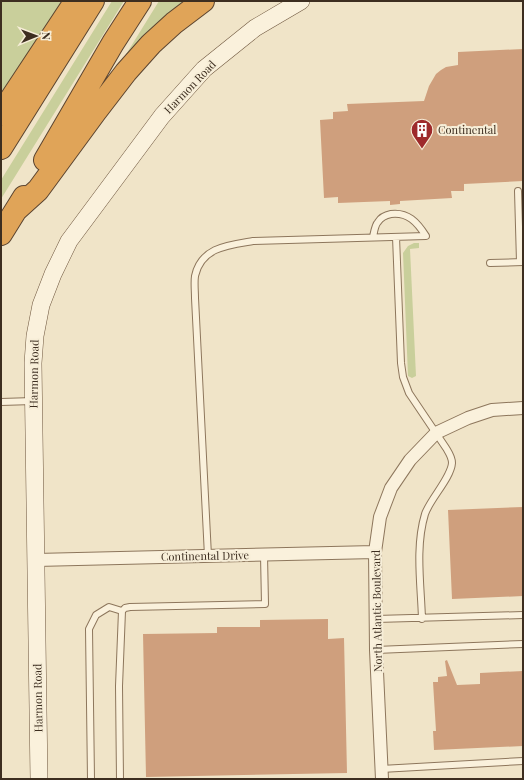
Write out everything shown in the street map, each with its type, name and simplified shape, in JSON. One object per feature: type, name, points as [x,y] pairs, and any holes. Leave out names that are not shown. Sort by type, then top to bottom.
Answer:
[{"type":"highway","points":[[1,114],[76,1]]},
{"type":"highway","points":[[1,148],[93,1]]},
{"type":"highway","points":[[1,234],[113,43],[140,1]]},
{"type":"highway","points":[[16,209],[38,190],[126,72],[151,44],[203,1]]},
{"type":"street","name":"Harmon Road","points":[[39,779],[33,363],[34,343],[41,305],[53,274],[69,241],[162,116],[204,69],[255,28],[301,1]]},
{"type":"street","name":"North Atlantic Boulevard","points":[[381,774],[376,650],[375,552],[380,517],[391,488],[410,460],[436,433],[468,418],[492,410],[523,408]]},
{"type":"street","name":"Continental Drive","points":[[36,560],[375,552]]},
{"type":"lane","points":[[490,263],[521,262],[521,201],[518,191]]},
{"type":"lane","points":[[208,556],[195,298],[195,275],[202,261],[214,250],[229,245],[253,242],[426,236],[418,224],[408,216],[396,214],[386,215],[378,222],[373,237]]},
{"type":"lane","points":[[396,238],[401,363],[403,376],[409,393],[448,452],[452,462],[447,476],[426,513],[421,531],[419,550],[422,618]]},
{"type":"lane","points":[[1,402],[33,401]]},
{"type":"lane","points":[[120,779],[119,686],[122,612],[125,608],[130,607],[265,604],[264,555]]},
{"type":"lane","points":[[91,779],[89,629],[96,615],[109,608],[122,612]]},
{"type":"lane","points":[[376,620],[523,615]]},
{"type":"lane","points":[[376,650],[523,644]]},
{"type":"lane","points":[[381,774],[523,761]]},
{"type":"green space","points":[[1,1],[68,1],[1,101]]},
{"type":"green space","points":[[112,1],[124,1],[1,199],[1,180]]},
{"type":"green space","points":[[159,1],[192,1],[117,69]]},
{"type":"green space","points":[[414,243],[419,243],[419,248],[410,249],[416,376],[412,378],[408,376],[403,253],[408,246]]},
{"type":"building","name":"Continental","points":[[523,49],[523,181],[464,184],[464,191],[451,191],[452,198],[400,201],[400,204],[390,205],[390,201],[338,203],[338,197],[324,198],[320,120],[333,119],[333,112],[348,111],[347,104],[424,101],[429,86],[436,74],[446,67],[458,65],[458,52]]},
{"type":"building","points":[[523,507],[523,596],[452,599],[448,510]]},
{"type":"building","points":[[328,619],[328,639],[344,638],[347,773],[146,777],[143,634],[217,633],[217,627],[260,627],[260,620]]},
{"type":"building","points":[[447,660],[457,685],[480,684],[480,673],[523,671],[523,746],[434,750],[433,731],[436,731],[433,682],[438,682],[438,677],[447,676],[445,661]]},
{"type":"place","name":"Continental","points":[[422,150]]}]
